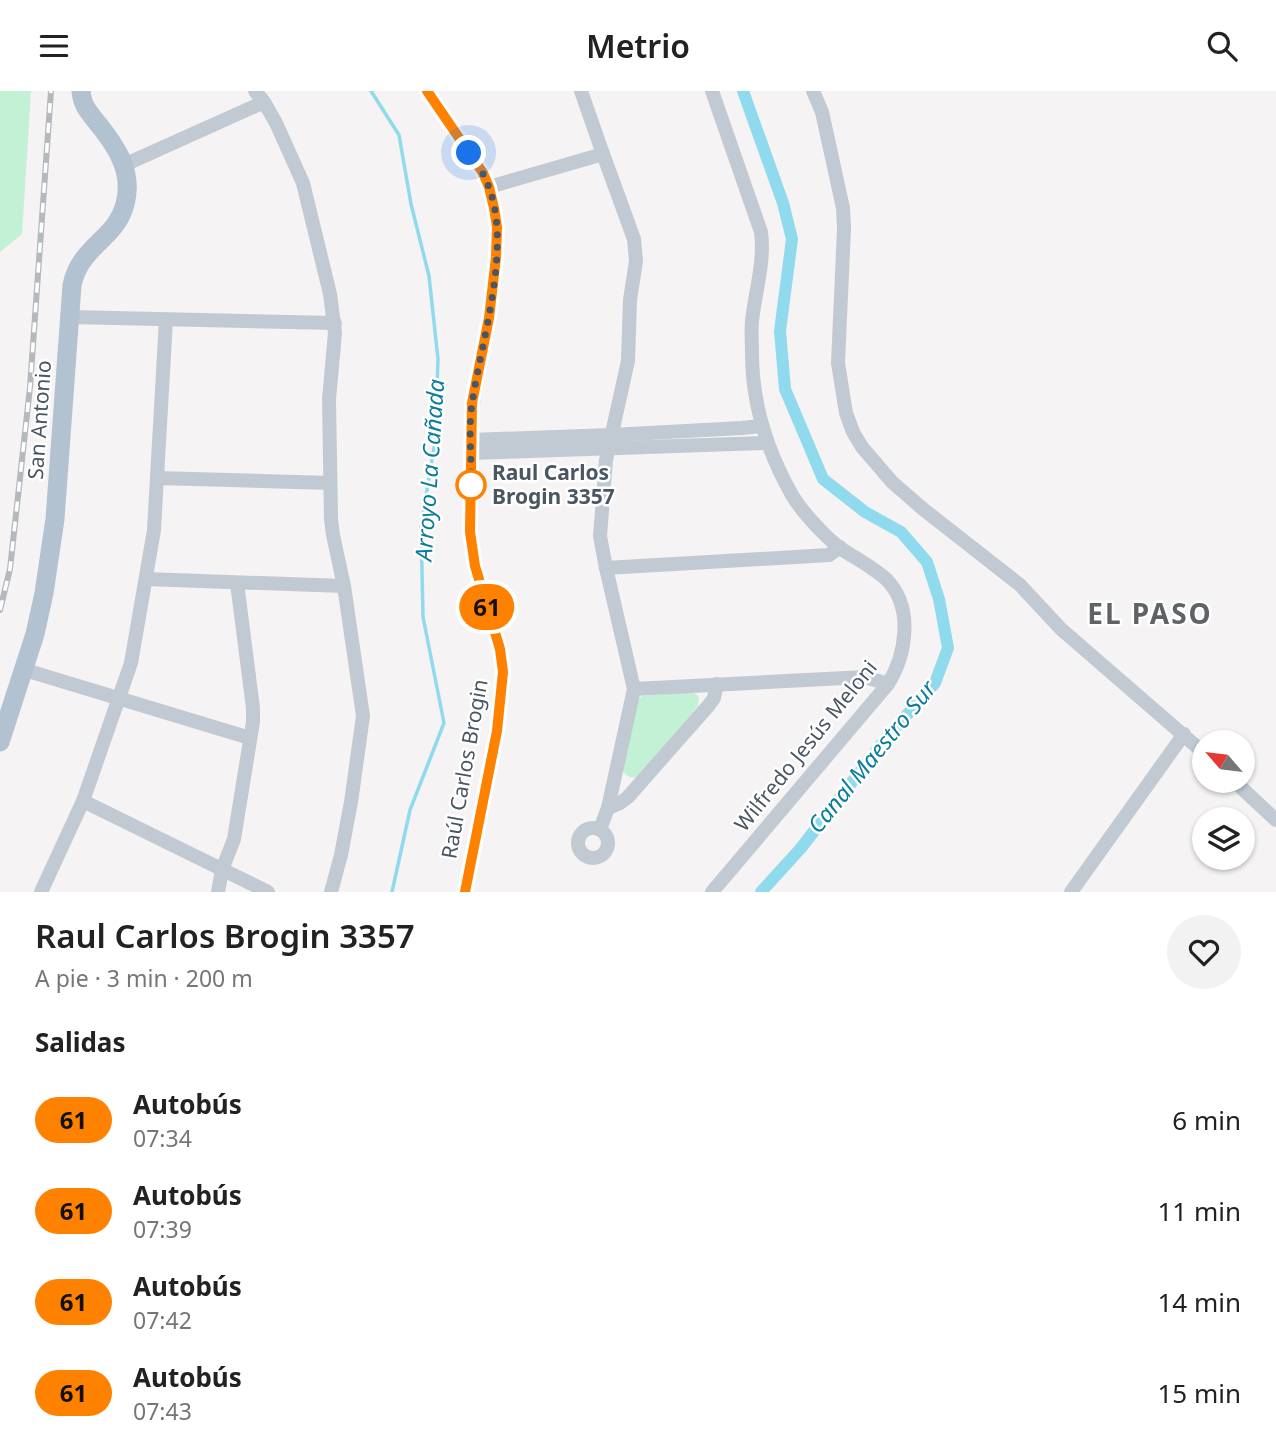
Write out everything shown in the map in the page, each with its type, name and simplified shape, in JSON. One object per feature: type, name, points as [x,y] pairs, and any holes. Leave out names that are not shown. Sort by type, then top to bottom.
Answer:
[{"type":"main road","name":"San Antonio","points":[[0,742],[35,634],[44,593],[55,519],[72,285],[76,271],[87,254],[115,227],[128,191],[124,165],[113,144],[86,109],[81,91]]},
{"type":"main road","name":"San Antonio","points":[[91,91],[96,121]]},
{"type":"street","name":"Raúl Carlos Brogin","points":[[427,91],[483,173],[489,187],[497,227],[489,318],[472,403],[470,532],[472,550],[500,649],[503,672],[497,731],[465,892]]},
{"type":"street","points":[[581,91],[634,239],[636,261],[630,300],[628,361],[609,442],[600,523],[606,568],[634,689],[608,808],[600,829]]},
{"type":"street","name":"Wilfredo Jesús Meloni","points":[[712,91],[763,244],[752,324],[752,371],[761,426],[767,443],[794,497],[809,517],[840,547],[887,580],[897,596],[905,624],[904,643],[896,671],[878,698],[712,892]]},
{"type":"street","points":[[813,91],[822,112],[843,208],[845,229],[838,363],[846,413],[853,432],[862,447],[892,482],[1020,585],[1061,629],[1192,742]]},
{"type":"street","points":[[124,165],[259,97],[286,142],[303,183],[335,323],[329,399],[330,498],[333,535],[363,707],[363,727],[351,803],[331,892]]},
{"type":"street","points":[[489,187],[603,154]]},
{"type":"street","points":[[69,317],[335,323]]},
{"type":"street","points":[[41,892],[83,801],[131,663],[154,530],[166,320]]},
{"type":"street","points":[[609,442],[761,426]]},
{"type":"street","points":[[472,447],[609,442],[767,443]]},
{"type":"street","points":[[157,478],[330,483]]},
{"type":"street","points":[[606,568],[829,555],[840,547]]},
{"type":"street","points":[[146,579],[344,586]]},
{"type":"street","points":[[218,892],[222,870],[234,839],[253,722],[237,583]]},
{"type":"street","points":[[24,670],[250,738]]},
{"type":"street","points":[[634,689],[865,677],[888,684]]},
{"type":"street","points":[[608,808],[628,797],[691,726],[713,698],[717,684]]},
{"type":"street","points":[[1071,892],[1184,734]]},
{"type":"street","points":[[1247,793],[1276,820]]},
{"type":"street","points":[[83,801],[268,892]]},
{"type":"green space","points":[[0,91],[31,91],[22,234],[0,252]]},
{"type":"green space","points":[[692,692],[699,698],[698,706],[638,777],[627,776],[621,766],[637,700],[642,696]]},
{"type":"waterway","name":"Arroyo La Cañada","points":[[371,91],[399,135],[411,204],[429,276],[438,359],[435,442],[421,526],[423,617],[444,723],[410,810],[392,892]]},
{"type":"waterway","name":"Canal Maestro Sur","points":[[743,91],[783,203],[792,239],[780,331],[785,389],[823,479],[865,512],[901,532],[927,562],[939,599],[948,648],[935,683],[883,742],[801,848],[761,892]]},
{"type":"railway","points":[[0,610],[10,569],[30,387],[51,91]]},
{"type":"bus line","name":"61","points":[[427,91],[483,173],[489,187],[497,227],[489,318],[472,403],[470,532],[475,566],[500,649],[503,672],[497,731],[465,892]]},
{"type":"place","name":"Raul Carlos Brogin 3357","points":[[471,485]]},
{"type":"district","name":"EL PASO","points":[[1150,614]]},
{"type":"route","points":[[469,153],[489,187],[497,227],[489,318],[472,403],[471,485]]}]
